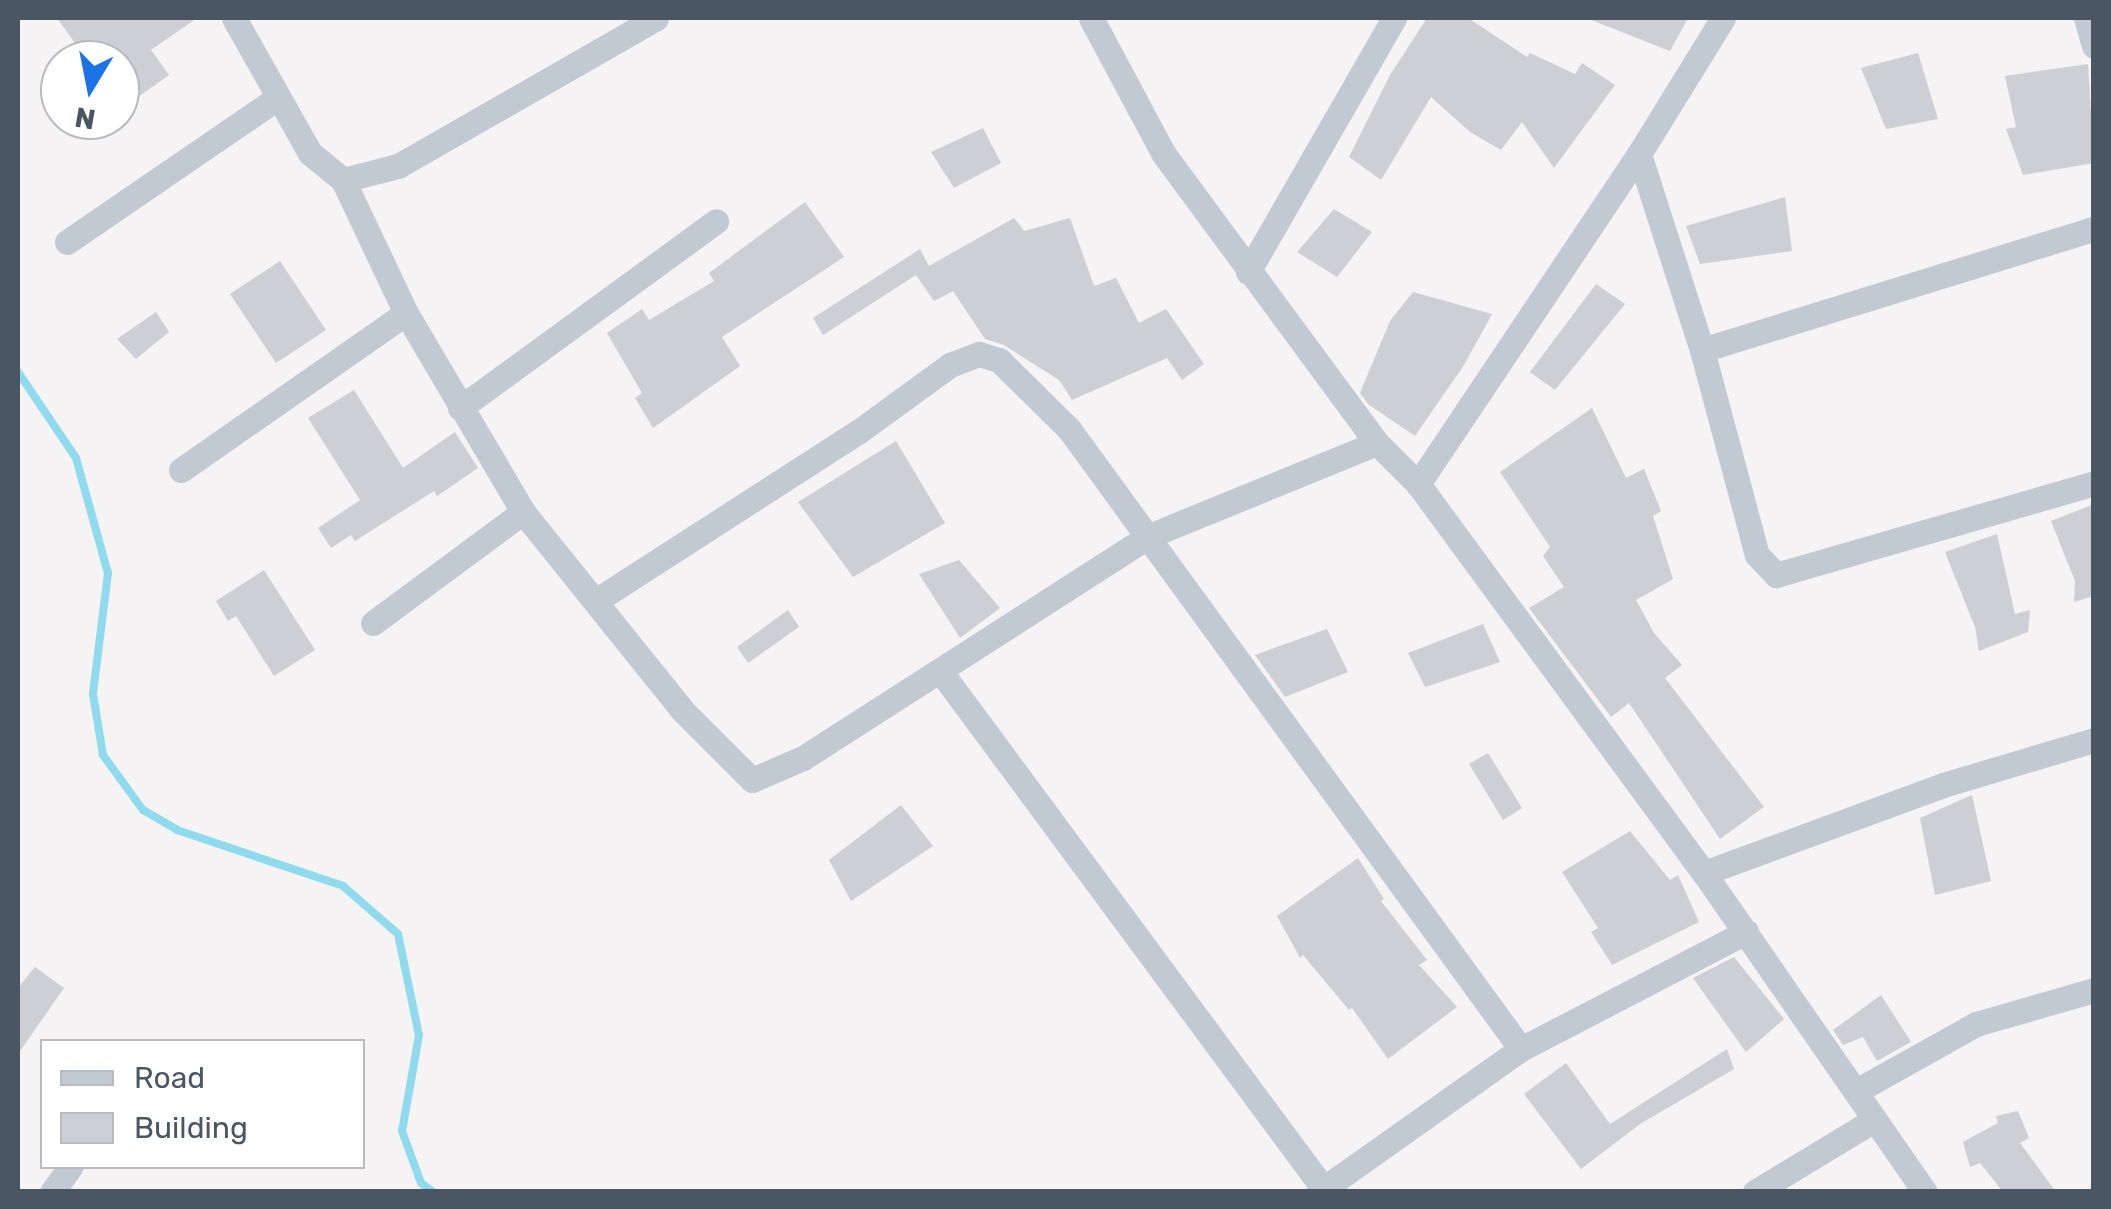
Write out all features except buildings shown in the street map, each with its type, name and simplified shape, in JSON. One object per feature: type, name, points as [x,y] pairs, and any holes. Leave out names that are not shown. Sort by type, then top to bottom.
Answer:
[{"type":"street","points":[[234,18],[310,153],[343,180],[406,313],[523,512],[682,710],[752,780],[803,758],[1149,536],[1377,443]]},
{"type":"street","points":[[343,180],[398,166],[616,28],[656,18]]},
{"type":"street","points":[[1091,18],[1163,154],[1377,443],[1418,484],[1704,873],[1858,1090],[1874,1120],[1925,1192]]},
{"type":"street","points":[[1248,272],[1394,18]]},
{"type":"street","points":[[1418,484],[1639,154],[1723,18]]},
{"type":"street","points":[[2086,18],[2094,46]]},
{"type":"street","points":[[67,242],[277,98]]},
{"type":"street","points":[[1639,154],[1702,350],[1757,555],[1776,576],[2094,483]]},
{"type":"street","points":[[460,408],[716,222]]},
{"type":"street","points":[[1702,350],[2094,229]]},
{"type":"street","points":[[182,470],[406,313]]},
{"type":"street","points":[[597,600],[858,432],[950,365],[980,354],[1000,360],[1069,429],[1521,1049]]},
{"type":"street","points":[[373,623],[523,512]]},
{"type":"street","points":[[942,672],[1321,1190],[1521,1049],[1746,932]]},
{"type":"street","points":[[1704,873],[1942,785],[2094,740]]},
{"type":"street","points":[[1858,1090],[1976,1024],[2094,990]]},
{"type":"street","points":[[1756,1192],[1874,1120]]},
{"type":"street","points":[[52,1192],[69,1169]]},
{"type":"waterway","points":[[18,372],[76,458],[108,573],[93,694],[103,755],[143,810],[177,830],[343,886],[398,934],[419,1035],[402,1131],[421,1183],[433,1192]]}]
